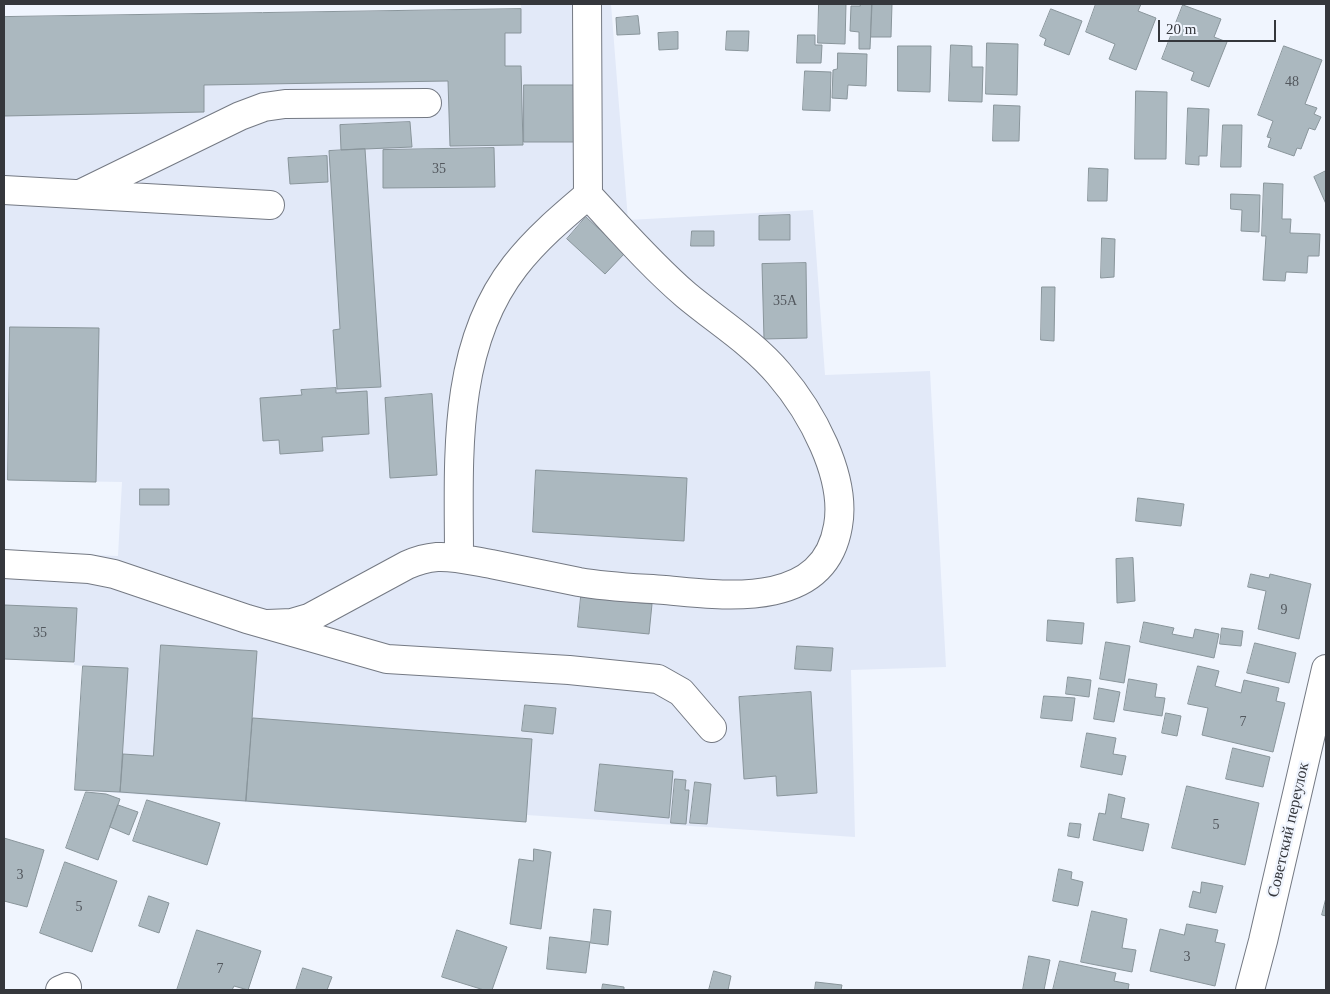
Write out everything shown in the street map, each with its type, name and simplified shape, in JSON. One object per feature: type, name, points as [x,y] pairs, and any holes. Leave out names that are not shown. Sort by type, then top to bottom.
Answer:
[{"type":"street","points":[[267,624],[292,623],[309,618],[406,566],[420,560],[437,557],[459,558],[582,582],[743,595],[773,590],[799,582],[816,571],[829,556],[836,539],[840,515],[839,491],[834,470],[824,445],[802,405],[779,374],[757,352],[686,295],[657,268],[588,195],[588,4]]},
{"type":"street","points":[[80,194],[240,116],[264,107],[285,104],[427,103]]},
{"type":"street","points":[[4,190],[270,206]]},
{"type":"street","points":[[459,558],[460,432],[464,393],[477,340],[498,290],[514,267],[549,228],[588,195]]},
{"type":"street","points":[[4,564],[89,569],[114,574],[267,624],[387,659],[569,670],[658,679],[681,692],[712,728]]},
{"type":"street","name":"Советский переулок","points":[[1250,990],[1326,669]]},
{"type":"shaded area","points":[[521,4],[611,4],[628,220],[813,210],[825,375],[930,371],[946,667],[851,670],[855,837],[527,815],[526,822],[75,790],[83,666],[74,665],[74,662],[4,659],[4,551],[118,556],[122,482],[4,480],[4,17],[521,9]]},
{"type":"building","points":[[819,4],[846,4],[845,44],[818,43]]},
{"type":"building","points":[[860,4],[872,4],[870,49],[859,49],[859,32],[850,31],[851,6],[860,6]]},
{"type":"building","points":[[872,4],[892,4],[891,37],[871,37]]},
{"type":"building","points":[[1096,4],[1141,4],[1138,11],[1156,18],[1136,70],[1109,59],[1115,44],[1086,32]]},
{"type":"building","points":[[1183,5],[1221,19],[1214,37],[1227,42],[1209,87],[1191,80],[1194,72],[1162,59]]},
{"type":"building","points":[[521,9],[521,33],[505,33],[505,66],[521,66],[523,145],[450,146],[448,81],[204,85],[204,112],[4,116],[4,17]]},
{"type":"building","points":[[1051,9],[1082,21],[1069,55],[1044,45],[1046,39],[1040,36]]},
{"type":"building","points":[[638,16],[640,34],[617,35],[616,18]]},
{"type":"building","points":[[727,31],[749,31],[748,51],[726,50]]},
{"type":"building","points":[[678,32],[678,49],[659,50],[658,33]]},
{"type":"building","points":[[798,35],[815,35],[815,45],[822,45],[821,63],[797,63]]},
{"type":"building","points":[[987,43],[1018,44],[1017,95],[986,94]]},
{"type":"building","points":[[951,45],[972,46],[972,67],[983,67],[982,102],[949,101]]},
{"type":"building","points":[[898,46],[931,46],[930,92],[898,91]]},
{"type":"building","points":[[1284,46],[1322,60],[1305,104],[1317,108],[1314,114],[1321,117],[1315,130],[1309,128],[1301,149],[1297,148],[1294,156],[1268,147],[1271,138],[1267,137],[1273,121],[1258,115]]},
{"type":"building","points":[[838,53],[867,54],[866,86],[848,85],[847,99],[832,98],[833,70],[837,69]]},
{"type":"building","points":[[805,71],[831,72],[830,111],[803,110]]},
{"type":"building","points":[[524,85],[575,85],[575,142],[524,142]]},
{"type":"building","points":[[1136,91],[1167,92],[1166,159],[1135,159]]},
{"type":"building","points":[[994,105],[1020,106],[1019,141],[993,141]]},
{"type":"building","points":[[1188,108],[1209,109],[1207,156],[1199,156],[1199,165],[1186,164]]},
{"type":"building","points":[[410,122],[412,147],[341,150],[340,125]]},
{"type":"building","points":[[1223,125],[1242,125],[1241,167],[1221,167]]},
{"type":"building","points":[[494,148],[495,187],[383,188],[383,150]]},
{"type":"building","points":[[365,149],[381,387],[337,389],[333,330],[340,329],[329,151]]},
{"type":"building","points":[[327,156],[328,182],[290,184],[288,158]]},
{"type":"building","points":[[1089,168],[1108,169],[1107,201],[1088,201]]},
{"type":"building","points":[[1326,171],[1326,204],[1314,177]]},
{"type":"building","points":[[1264,183],[1283,184],[1282,219],[1291,219],[1290,233],[1320,234],[1319,256],[1308,256],[1307,273],[1286,272],[1285,281],[1263,280],[1266,236],[1262,236]]},
{"type":"building","points":[[1231,194],[1260,195],[1259,232],[1241,231],[1242,210],[1231,209]]},
{"type":"building","points":[[790,215],[790,240],[759,240],[759,216]]},
{"type":"building","points":[[586,217],[625,253],[605,274],[567,239]]},
{"type":"building","points":[[692,231],[714,231],[714,246],[691,246]]},
{"type":"building","points":[[1102,238],[1115,239],[1114,277],[1101,278]]},
{"type":"building","points":[[806,263],[807,338],[764,339],[762,264]]},
{"type":"building","points":[[1042,287],[1055,287],[1054,341],[1041,340]]},
{"type":"building","points":[[10,327],[99,328],[96,482],[8,480]]},
{"type":"building","points":[[336,388],[336,393],[367,391],[369,434],[322,437],[323,451],[280,454],[279,440],[263,441],[260,398],[302,395],[301,390]]},
{"type":"building","points":[[432,394],[437,475],[390,478],[385,398]]},
{"type":"building","points":[[536,470],[687,478],[684,541],[533,532]]},
{"type":"building","points":[[140,489],[169,489],[169,505],[140,505]]},
{"type":"building","points":[[1138,498],[1184,504],[1181,526],[1136,521]]},
{"type":"building","points":[[1133,558],[1135,601],[1117,603],[1116,559]]},
{"type":"building","points":[[1251,574],[1269,578],[1270,574],[1311,584],[1299,639],[1258,629],[1266,591],[1248,587]]},
{"type":"building","points":[[581,597],[652,604],[649,634],[578,627]]},
{"type":"building","points":[[4,605],[77,608],[74,662],[4,659]]},
{"type":"building","points":[[1048,620],[1084,623],[1082,644],[1047,641]]},
{"type":"building","points":[[1144,622],[1174,628],[1172,634],[1193,638],[1195,629],[1219,634],[1214,658],[1140,642]]},
{"type":"building","points":[[1222,628],[1243,631],[1241,646],[1220,644]]},
{"type":"building","points":[[1106,642],[1130,646],[1124,683],[1100,679]]},
{"type":"building","points":[[1255,643],[1296,653],[1289,683],[1247,673]]},
{"type":"building","points":[[161,645],[257,651],[246,801],[120,792],[123,754],[153,756]]},
{"type":"building","points":[[797,646],[833,648],[831,671],[795,669]]},
{"type":"building","points":[[83,666],[128,668],[120,792],[75,790]]},
{"type":"building","points":[[1198,666],[1219,671],[1215,686],[1241,693],[1244,680],[1279,688],[1276,701],[1285,703],[1273,752],[1202,735],[1208,708],[1188,704]]},
{"type":"building","points":[[1068,677],[1091,680],[1089,697],[1066,694]]},
{"type":"building","points":[[1129,679],[1157,684],[1155,697],[1165,698],[1162,716],[1124,710]]},
{"type":"building","points":[[1099,688],[1120,692],[1114,722],[1094,719]]},
{"type":"building","points":[[811,692],[817,793],[777,796],[776,776],[744,779],[739,697]]},
{"type":"building","points":[[1044,696],[1075,698],[1072,721],[1041,718]]},
{"type":"building","points":[[525,705],[556,708],[553,734],[522,731]]},
{"type":"building","points":[[1166,713],[1181,716],[1177,736],[1162,733]]},
{"type":"building","points":[[253,718],[532,739],[526,822],[246,801]]},
{"type":"building","points":[[1087,733],[1116,738],[1113,754],[1126,756],[1122,775],[1081,767]]},
{"type":"building","points":[[1233,748],[1270,757],[1263,787],[1226,779]]},
{"type":"building","points":[[600,764],[673,771],[669,818],[595,811]]},
{"type":"building","points":[[675,779],[686,780],[685,790],[689,790],[686,824],[671,823]]},
{"type":"building","points":[[695,782],[711,784],[707,824],[690,823]]},
{"type":"building","points":[[1187,786],[1259,803],[1245,865],[1172,848]]},
{"type":"building","points":[[86,792],[106,794],[120,799],[98,860],[66,848]]},
{"type":"building","points":[[1109,794],[1125,798],[1121,818],[1149,824],[1143,851],[1093,840],[1099,813],[1105,814]]},
{"type":"building","points":[[147,800],[220,823],[207,865],[133,841]]},
{"type":"building","points":[[118,805],[138,812],[129,835],[110,827]]},
{"type":"building","points":[[1070,823],[1081,824],[1079,838],[1068,836]]},
{"type":"building","points":[[4,838],[44,850],[27,907],[4,901]]},
{"type":"building","points":[[534,849],[551,852],[541,929],[510,924],[519,859],[533,861]]},
{"type":"building","points":[[65,862],[117,881],[92,952],[40,933]]},
{"type":"building","points":[[1059,869],[1072,872],[1071,879],[1083,882],[1078,906],[1053,901]]},
{"type":"building","points":[[1202,882],[1223,886],[1216,913],[1189,907],[1193,891],[1200,893]]},
{"type":"building","points":[[149,896],[169,903],[159,933],[139,926]]},
{"type":"building","points":[[1326,898],[1326,916],[1322,915]]},
{"type":"building","points":[[594,909],[611,911],[608,945],[591,943]]},
{"type":"building","points":[[1092,911],[1127,919],[1122,948],[1136,950],[1132,972],[1081,962]]},
{"type":"building","points":[[1187,924],[1218,930],[1215,942],[1225,944],[1215,986],[1150,971],[1160,929],[1184,935]]},
{"type":"building","points":[[197,930],[261,951],[248,990],[234,986],[232,990],[177,990]]},
{"type":"building","points":[[457,930],[507,947],[492,990],[484,990],[442,977]]},
{"type":"building","points":[[550,937],[590,942],[586,973],[547,969]]},
{"type":"building","points":[[1029,956],[1050,960],[1044,990],[1023,990]]},
{"type":"building","points":[[1060,961],[1116,973],[1114,981],[1129,984],[1128,990],[1053,990]]},
{"type":"building","points":[[303,968],[332,977],[327,990],[296,990]]},
{"type":"building","points":[[714,971],[731,976],[728,990],[709,990]]},
{"type":"building","points":[[816,982],[842,985],[841,990],[815,990]]},
{"type":"building","points":[[603,984],[624,987],[624,990],[602,990]]}]
